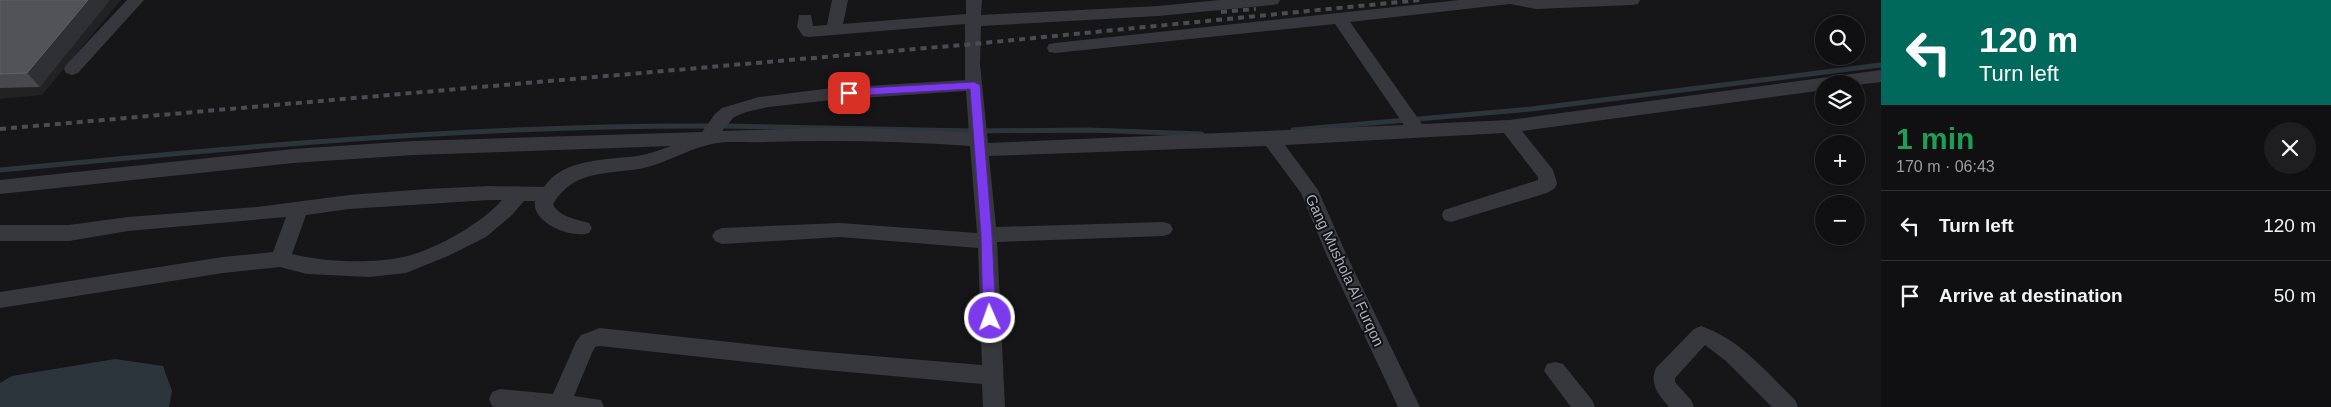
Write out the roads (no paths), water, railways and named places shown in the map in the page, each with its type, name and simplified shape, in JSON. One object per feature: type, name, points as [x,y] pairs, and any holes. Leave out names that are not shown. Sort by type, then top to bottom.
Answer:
[{"type":"street","points":[[72,69],[136,0]]},
{"type":"street","points":[[837,30],[835,25],[840,0]]},
{"type":"street","points":[[974,0],[972,64],[987,238],[994,407]]},
{"type":"street","points":[[805,19],[805,27],[809,32],[974,19],[1158,11],[1213,3],[1272,0]]},
{"type":"street","points":[[1054,48],[1340,20],[1508,0]]},
{"type":"street","points":[[1513,0],[1536,4],[1632,0]]},
{"type":"street","points":[[1340,20],[1412,122]]},
{"type":"street","points":[[1865,78],[1881,76]]},
{"type":"street","points":[[582,228],[554,218],[544,209],[543,203],[547,194],[563,180],[592,166],[635,163],[654,159],[712,129],[728,112],[767,102],[849,93],[974,85]]},
{"type":"street","points":[[0,187],[302,156],[423,147],[626,139],[712,129],[795,135],[923,136],[978,141],[1271,139],[1412,122],[1509,126],[1815,85]]},
{"type":"street","points":[[1451,214],[1540,188],[1548,183],[1547,175],[1509,126]]},
{"type":"street","points":[[612,164],[626,139]]},
{"type":"street","name":"Gang Mushola Al Furqon","points":[[1271,139],[1309,190],[1337,256],[1409,407]]},
{"type":"street","points":[[0,233],[68,234],[128,224],[417,197],[520,193],[547,194]]},
{"type":"street","points":[[0,300],[223,265],[280,259],[307,266],[370,269],[406,265],[478,232],[504,211],[520,193]]},
{"type":"street","points":[[280,259],[299,208]]},
{"type":"street","points":[[722,236],[840,230],[987,238],[1163,229]]},
{"type":"street","points":[[1683,407],[1664,385],[1664,375],[1701,335],[1708,336],[1722,345],[1787,407]]},
{"type":"street","points":[[560,403],[583,348],[588,341],[600,337],[814,360],[992,375]]},
{"type":"street","points":[[1555,372],[1584,407]]},
{"type":"street","points":[[500,399],[593,407]]},
{"type":"waterway","points":[[1293,130],[1531,109],[1881,65]]},
{"type":"waterway","points":[[0,170],[178,153],[444,133],[533,129],[712,126]]},
{"type":"waterway","points":[[721,126],[973,131],[1089,130],[1202,134]]},
{"type":"railway","points":[[0,129],[973,44],[1420,0]]},
{"type":"railway","points":[[1221,12],[1256,9]]}]
